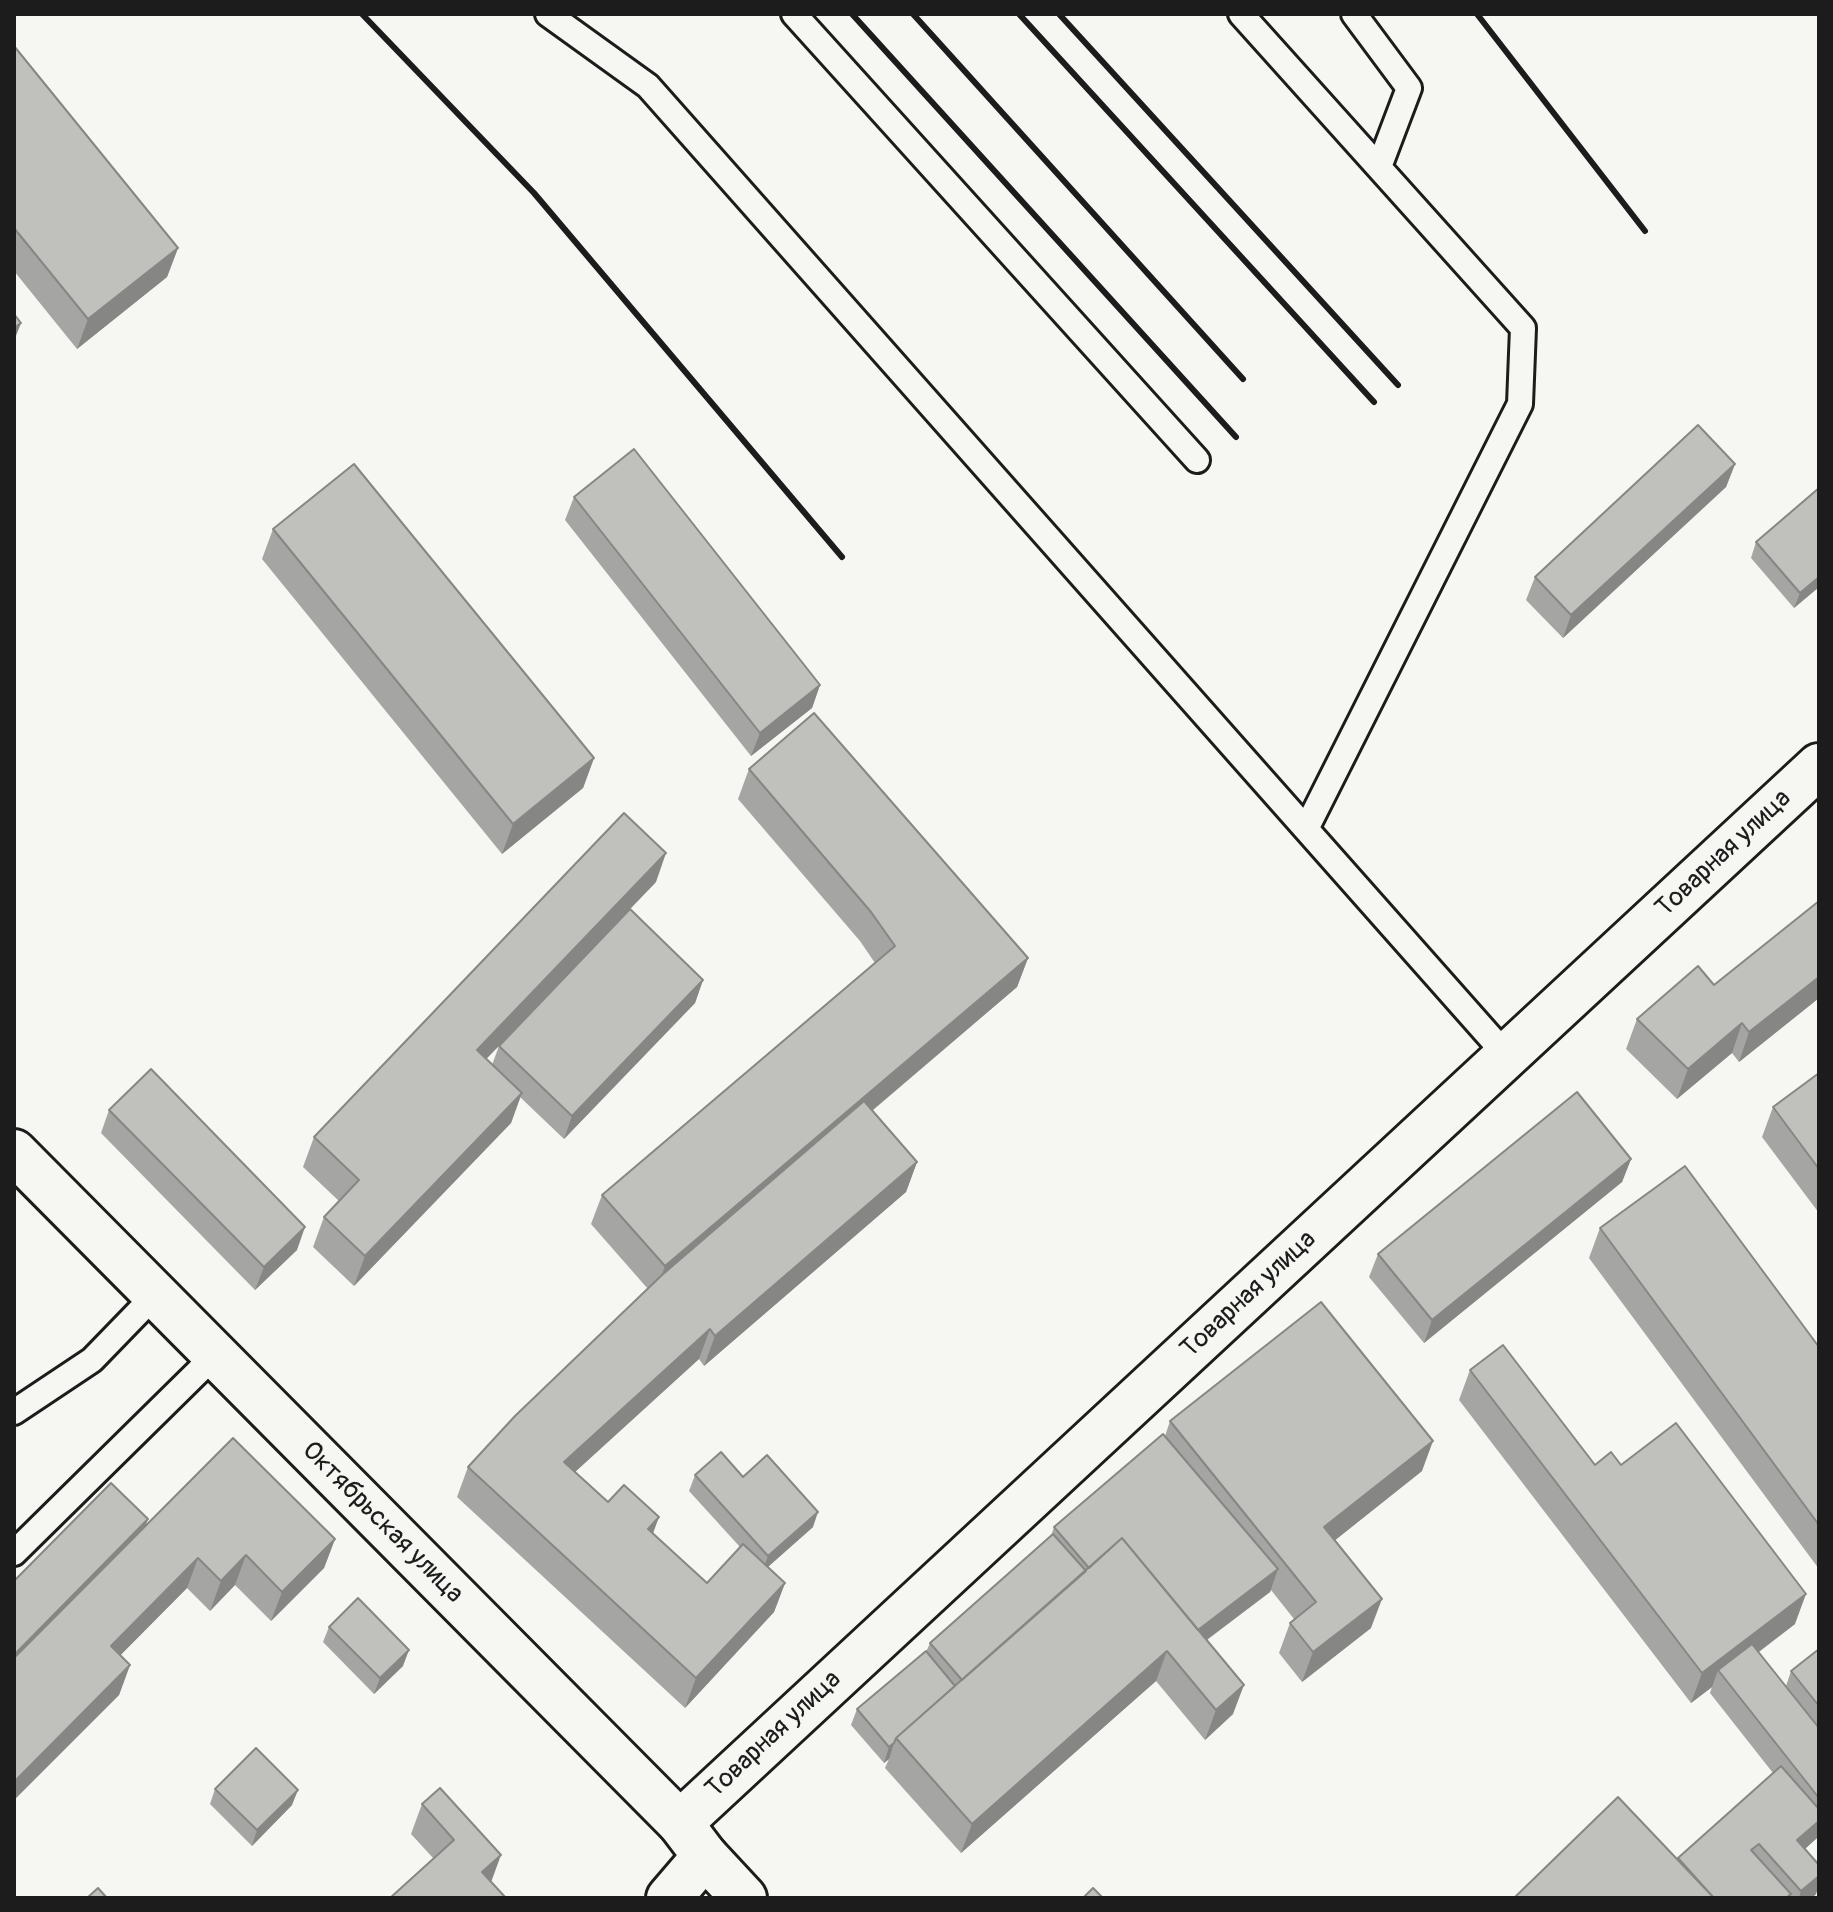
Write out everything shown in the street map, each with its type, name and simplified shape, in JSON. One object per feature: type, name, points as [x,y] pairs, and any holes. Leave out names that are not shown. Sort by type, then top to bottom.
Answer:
[{"type":"street","name":"Товарная улица","points":[[669,1898],[692,1840],[1507,1056],[1819,766]]},
{"type":"street","name":"Октябрьская улица","points":[[14,1152],[692,1840],[744,1898]]},
{"type":"lane","points":[[548,14],[648,86],[1507,1056]]},
{"type":"lane","points":[[794,14],[1197,460]]},
{"type":"lane","points":[[1241,14],[1523,328],[1520,404],[1306,829]]},
{"type":"lane","points":[[1354,14],[1409,88],[1379,167]]},
{"type":"lane","points":[[14,1412],[92,1360],[155,1295]]},
{"type":"lane","points":[[14,1553],[215,1355]]},
{"type":"building","points":[[14,46],[178,248],[88,319],[14,228]]},
{"type":"building","points":[[14,314],[21,323],[14,328]]},
{"type":"building","points":[[1698,425],[1735,464],[1571,615],[1535,577]]},
{"type":"building","points":[[634,449],[820,685],[760,733],[574,497]]},
{"type":"building","points":[[354,464],[594,758],[513,824],[273,529]]},
{"type":"building","points":[[1819,488],[1819,577],[1800,593],[1756,542]]},
{"type":"building","points":[[814,713],[1028,958],[665,1266],[602,1195],[895,946],[871,912],[749,769]]},
{"type":"building","points":[[624,813],[666,853],[477,1050],[522,1093],[365,1256],[324,1217],[359,1180],[314,1137]]},
{"type":"building","points":[[1819,901],[1819,977],[1749,1032],[1742,1023],[1688,1069],[1637,1019],[1698,966],[1714,985]]},
{"type":"building","points":[[630,909],[703,980],[572,1116],[499,1046]]},
{"type":"building","points":[[151,1069],[305,1227],[264,1267],[109,1110]]},
{"type":"building","points":[[1819,1073],[1819,1169],[1773,1107]]},
{"type":"building","points":[[1577,1092],[1631,1159],[1432,1320],[1378,1254]]},
{"type":"building","points":[[864,1101],[917,1162],[715,1336],[710,1329],[564,1462],[608,1502],[624,1485],[659,1517],[648,1529],[707,1583],[743,1544],[785,1583],[696,1678],[468,1467],[515,1416],[662,1275]]},
{"type":"building","points":[[1685,1166],[1819,1347],[1819,1525],[1600,1228]]},
{"type":"building","points":[[1321,1302],[1433,1441],[1324,1527],[1382,1599],[1313,1652],[1290,1623],[1316,1602],[1170,1421]]},
{"type":"building","points":[[1503,1345],[1595,1465],[1611,1452],[1621,1465],[1676,1423],[1806,1594],[1702,1673],[1470,1370]]},
{"type":"building","points":[[1163,1434],[1278,1569],[1198,1630],[1122,1538],[1089,1568],[1054,1527]]},
{"type":"building","points":[[233,1438],[335,1539],[282,1592],[246,1555],[221,1581],[198,1558],[111,1646],[130,1665],[14,1782],[14,1658]]},
{"type":"building","points":[[721,1452],[743,1477],[767,1455],[818,1512],[768,1556],[695,1475]]},
{"type":"building","points":[[111,1483],[148,1519],[14,1655],[14,1581]]},
{"type":"building","points":[[1053,1534],[1086,1571],[962,1680],[930,1643]]},
{"type":"building","points":[[1122,1538],[1244,1685],[1216,1710],[1167,1651],[972,1824],[896,1738]]},
{"type":"building","points":[[358,1598],[409,1650],[380,1678],[329,1627]]},
{"type":"building","points":[[1752,1644],[1819,1728],[1819,1798],[1718,1670]]},
{"type":"building","points":[[1819,1649],[1819,1706],[1791,1671]]},
{"type":"building","points":[[926,1651],[955,1686],[889,1747],[857,1709]]},
{"type":"building","points":[[256,1748],[298,1790],[257,1830],[215,1789]]},
{"type":"building","points":[[1781,1766],[1819,1809],[1819,1821],[1797,1840],[1819,1865],[1819,1876],[1801,1891],[1759,1844],[1751,1850],[1791,1894],[1786,1898],[1714,1898],[1678,1858]]},
{"type":"building","points":[[440,1788],[501,1855],[482,1872],[506,1898],[390,1898],[454,1840],[422,1804]]},
{"type":"building","points":[[1618,1797],[1714,1898],[1514,1898]]},
{"type":"building","points":[[98,1888],[107,1898],[87,1898]]},
{"type":"building","points":[[1093,1888],[1103,1898],[1083,1898]]},
{"type":"railway","points":[[362,14],[534,193],[842,557]]},
{"type":"railway","points":[[852,14],[1236,437]]},
{"type":"railway","points":[[913,14],[1243,379]]},
{"type":"railway","points":[[1019,14],[1374,402]]},
{"type":"railway","points":[[1059,14],[1398,385]]},
{"type":"railway","points":[[1477,14],[1645,231]]}]
